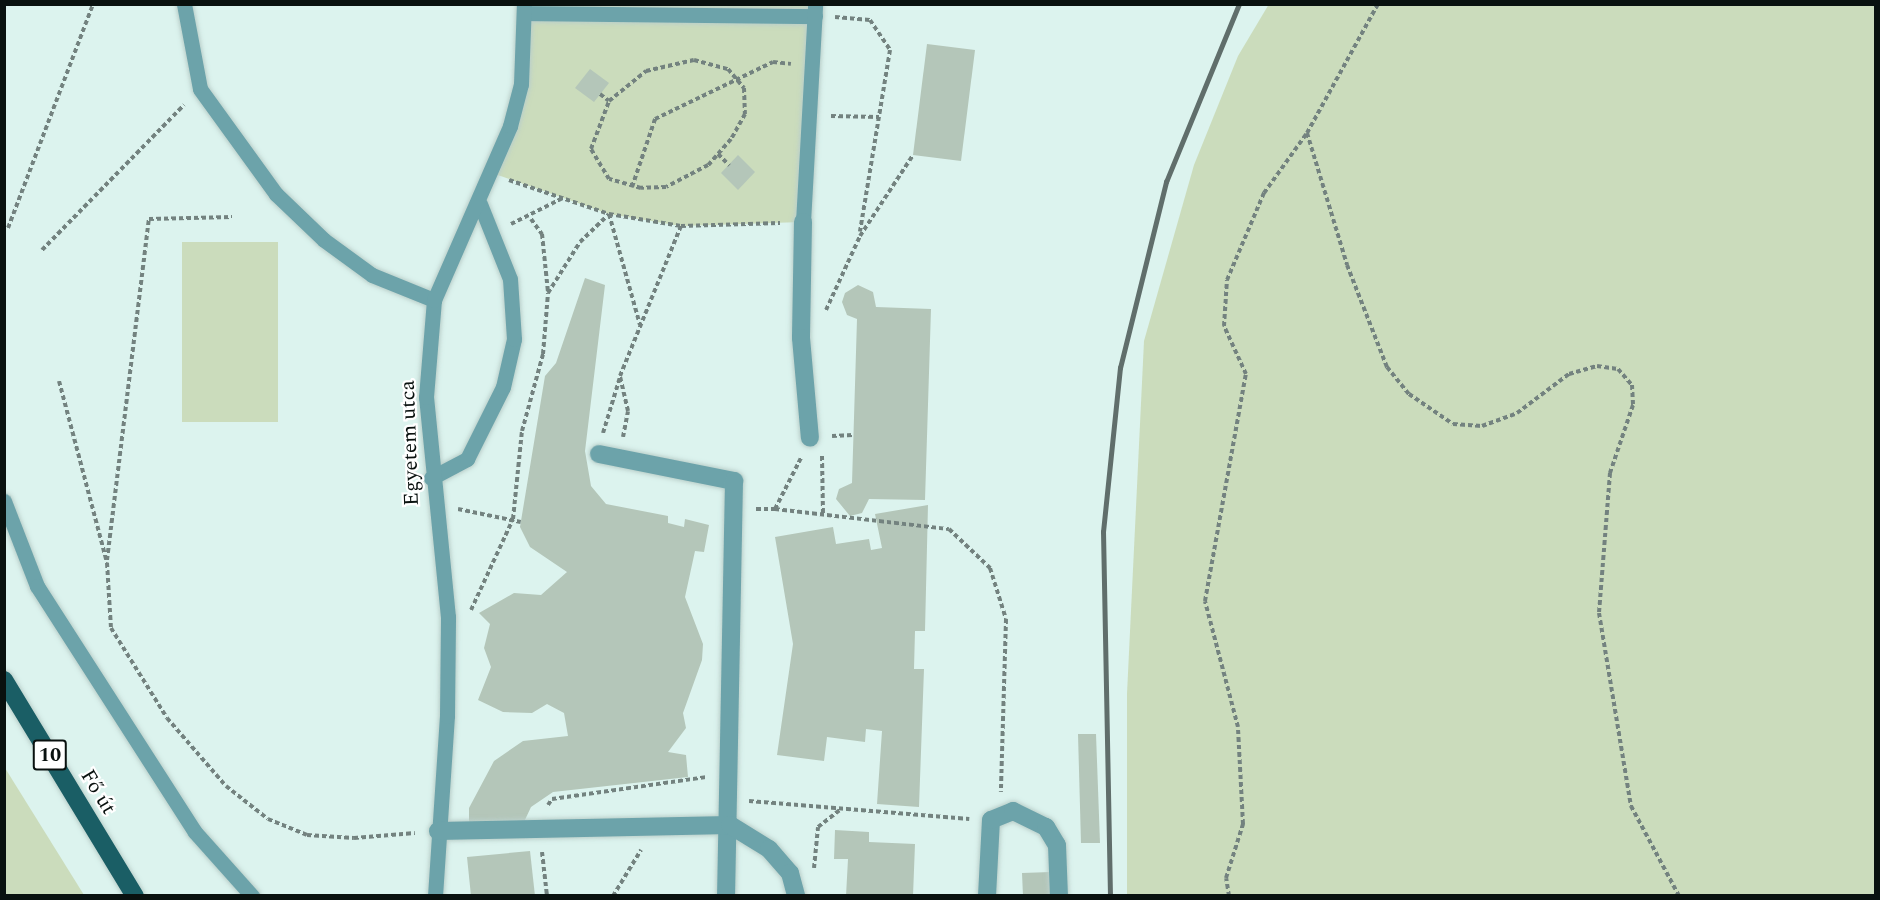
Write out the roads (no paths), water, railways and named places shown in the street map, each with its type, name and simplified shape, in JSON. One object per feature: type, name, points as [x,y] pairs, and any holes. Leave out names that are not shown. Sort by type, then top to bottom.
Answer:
[{"type":"main road","name":"Fő út","points":[[4,680],[135,896]]},
{"type":"street","points":[[803,222],[801,338],[816,438]]},
{"type":"street","points":[[605,456],[734,481],[730,825],[726,896]]},
{"type":"street","points":[[987,896],[996,817],[1032,816],[1046,827],[1057,845],[1059,896]]},
{"type":"street","points":[[438,831],[730,825],[769,849],[790,873],[796,896]]},
{"type":"lane","points":[[184,4],[200,89],[276,194],[324,240],[372,275],[434,300]]},
{"type":"lane","points":[[524,9],[815,10],[803,222]]},
{"type":"lane","name":"Egyetem utca","points":[[435,896],[447,716],[448,617],[434,509],[426,397],[434,300],[480,204],[521,84],[524,9]]},
{"type":"lane","points":[[431,478],[467,459],[503,387],[514,339],[510,279],[480,204]]},
{"type":"lane","points":[[4,501],[37,586],[195,832],[252,896]]},
{"type":"railway","points":[[1110,896],[1103,532],[1120,368],[1166,182],[1239,4]]}]
